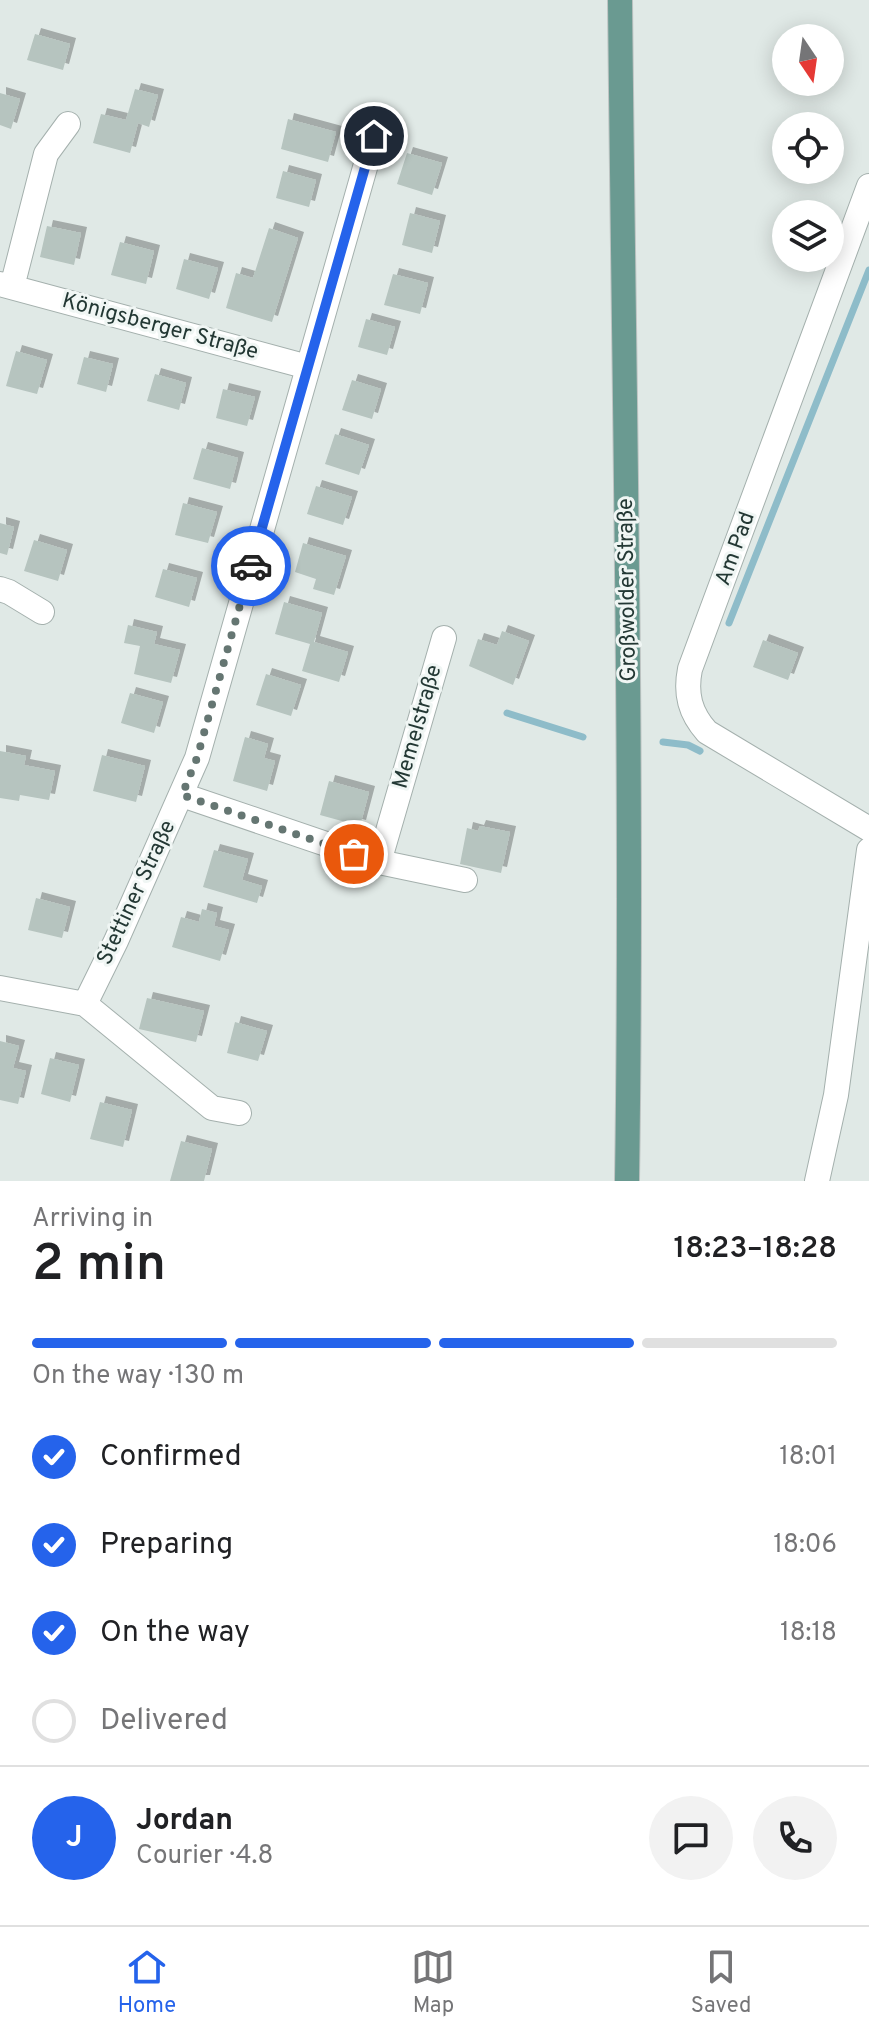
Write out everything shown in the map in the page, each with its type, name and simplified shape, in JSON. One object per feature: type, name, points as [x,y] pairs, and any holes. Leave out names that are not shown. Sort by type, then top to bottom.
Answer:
[{"type":"main road","name":"Großwolder Straße","points":[[620,0],[629,640],[627,1181]]},
{"type":"street","name":"Königsberger Straße","points":[[68,124],[46,154],[6,286],[308,367]]},
{"type":"street","name":"Stettiner Straße","points":[[85,1004],[182,795],[201,743],[374,136]]},
{"type":"street","name":"Am Pad","points":[[869,186],[687,683],[695,719],[707,732],[869,829]]},
{"type":"street","points":[[0,589],[42,612]]},
{"type":"street","name":"Memelstraße","points":[[379,862],[444,638]]},
{"type":"street","points":[[182,795],[379,862],[465,880]]},
{"type":"street","points":[[817,1181],[836,1095],[856,965],[869,850]]},
{"type":"street","points":[[0,988],[85,1004],[212,1108],[239,1113]]},
{"type":"building","points":[[35,34],[70,44],[63,70],[27,60]]},
{"type":"building","points":[[135,89],[158,95],[149,127],[138,123],[130,153],[93,143],[101,114],[126,120]]},
{"type":"building","points":[[0,93],[20,99],[11,129],[0,125]]},
{"type":"building","points":[[288,119],[336,132],[328,162],[281,149]]},
{"type":"building","points":[[407,153],[442,163],[432,195],[397,184]]},
{"type":"building","points":[[283,171],[316,180],[309,207],[276,198]]},
{"type":"building","points":[[410,213],[440,221],[432,253],[402,245]]},
{"type":"building","points":[[47,226],[81,233],[74,265],[40,257]]},
{"type":"building","points":[[269,228],[298,238],[272,322],[226,308],[236,273],[253,278]]},
{"type":"building","points":[[120,242],[154,251],[146,284],[111,275]]},
{"type":"building","points":[[184,259],[218,268],[209,299],[176,289]]},
{"type":"building","points":[[393,274],[428,283],[420,314],[384,305]]},
{"type":"building","points":[[366,319],[395,327],[387,355],[358,347]]},
{"type":"building","points":[[16,351],[47,360],[37,394],[6,386]]},
{"type":"building","points":[[84,357],[113,364],[106,392],[77,384]]},
{"type":"building","points":[[155,374],[186,383],[179,410],[147,401]]},
{"type":"building","points":[[352,380],[381,389],[372,419],[342,410]]},
{"type":"building","points":[[223,389],[255,397],[247,426],[216,418]]},
{"type":"building","points":[[335,434],[369,445],[359,475],[325,464]]},
{"type":"building","points":[[202,448],[238,458],[230,489],[193,479]]},
{"type":"building","points":[[316,486],[352,497],[343,525],[307,514]]},
{"type":"building","points":[[183,503],[217,512],[208,543],[175,535]]},
{"type":"building","points":[[0,523],[14,527],[7,555],[0,553]]},
{"type":"building","points":[[34,540],[67,550],[58,581],[24,571]]},
{"type":"building","points":[[303,543],[346,556],[334,595],[313,589],[316,579],[295,572]]},
{"type":"building","points":[[163,569],[197,578],[189,607],[155,597]]},
{"type":"building","points":[[284,602],[322,613],[314,642],[348,652],[339,682],[302,671],[310,644],[275,634]]},
{"type":"building","points":[[128,625],[157,632],[154,644],[180,650],[171,683],[134,674],[140,646],[124,643]]},
{"type":"building","points":[[502,631],[529,641],[513,685],[469,666],[478,639],[497,645]]},
{"type":"building","points":[[763,640],[798,653],[788,680],[753,667]]},
{"type":"building","points":[[266,674],[301,685],[291,716],[256,705]]},
{"type":"building","points":[[130,693],[163,702],[154,733],[121,723]]},
{"type":"building","points":[[245,737],[268,744],[264,758],[275,761],[267,791],[233,781]]},
{"type":"building","points":[[0,751],[26,756],[24,765],[55,771],[49,800],[20,795],[19,801],[0,798]]},
{"type":"building","points":[[102,755],[145,766],[136,802],[93,791]]},
{"type":"building","points":[[329,781],[369,792],[360,826],[320,815]]},
{"type":"building","points":[[480,826],[510,832],[501,873],[460,864],[467,828],[478,831]]},
{"type":"building","points":[[214,850],[248,859],[242,880],[262,886],[257,903],[203,887]]},
{"type":"building","points":[[36,898],[70,907],[62,938],[28,930]]},
{"type":"building","points":[[202,909],[217,913],[214,926],[229,930],[220,961],[172,947],[181,917],[199,922]]},
{"type":"building","points":[[147,998],[204,1011],[196,1042],[139,1029]]},
{"type":"building","points":[[235,1022],[267,1031],[258,1061],[227,1053]]},
{"type":"building","points":[[0,1041],[19,1046],[13,1068],[26,1071],[18,1104],[0,1100]]},
{"type":"building","points":[[50,1058],[79,1065],[70,1102],[41,1094]]},
{"type":"building","points":[[100,1102],[132,1110],[123,1147],[90,1139]]},
{"type":"building","points":[[181,1141],[212,1149],[204,1181],[170,1181]]},
{"type":"waterway","points":[[729,623],[869,270]]},
{"type":"waterway","points":[[507,713],[583,737]]},
{"type":"waterway","points":[[663,742],[688,745],[700,751]]},
{"type":"way so far","points":[[251,566],[197,758],[182,795],[354,854]]},
{"type":"route","points":[[251,566],[374,136]]}]
